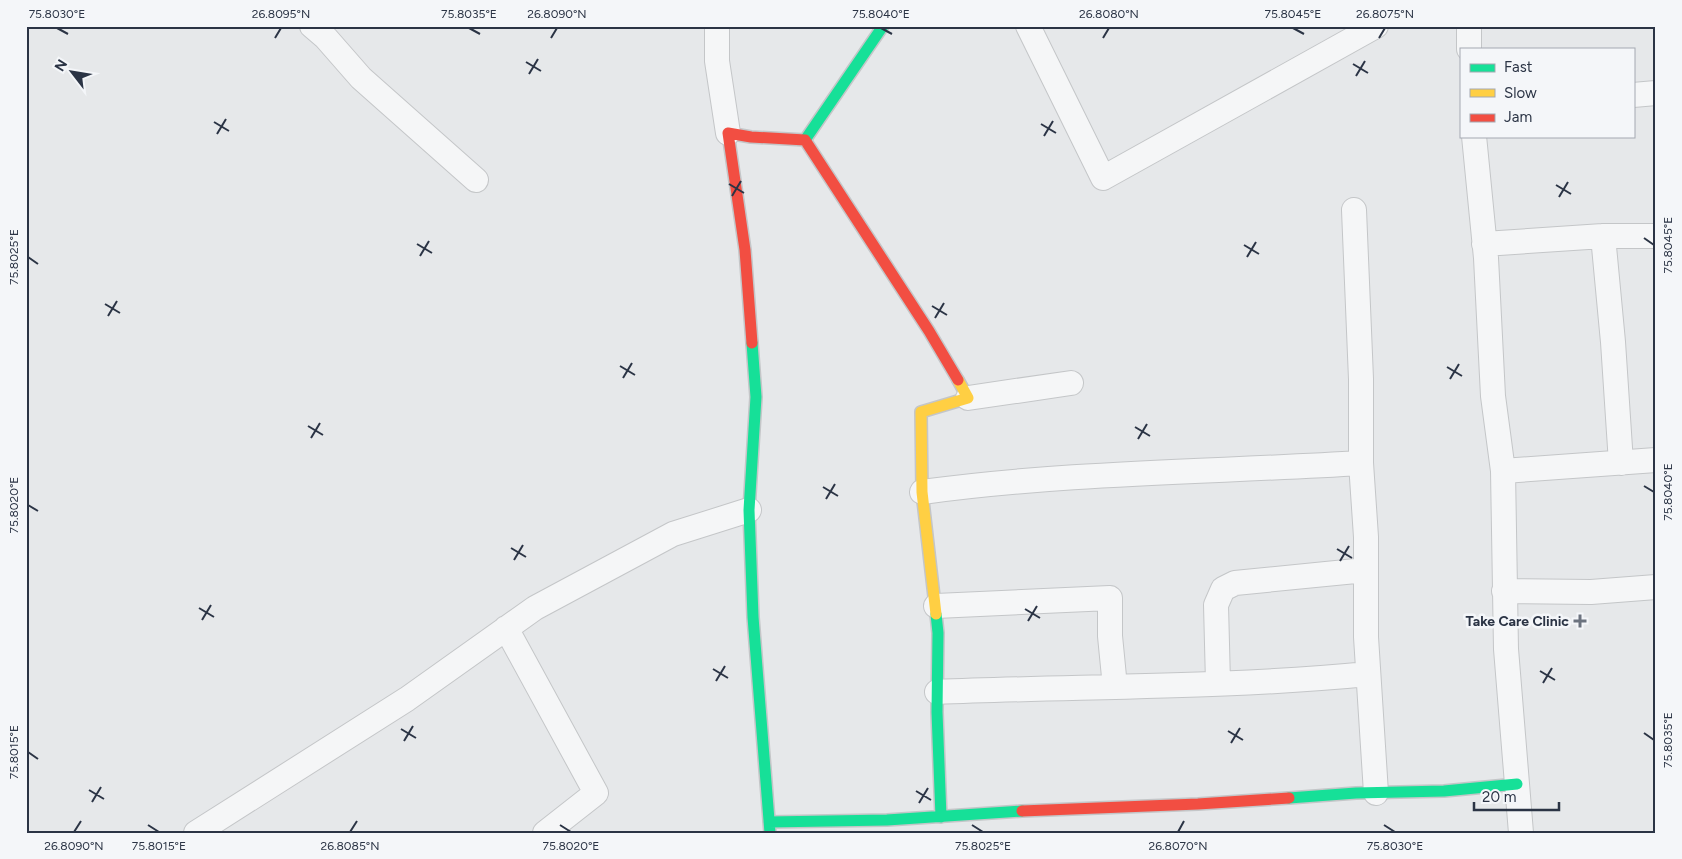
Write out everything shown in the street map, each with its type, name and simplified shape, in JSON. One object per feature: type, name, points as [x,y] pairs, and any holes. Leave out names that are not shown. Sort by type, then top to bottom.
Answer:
[{"type":"street","points":[[312,26],[326,38],[361,78],[476,180]]},
{"type":"street","points":[[717,26],[717,61],[745,250],[756,396],[749,510],[753,617],[770,828],[1059,809],[1444,791],[1517,784]]},
{"type":"street","points":[[805,140],[884,26]]},
{"type":"street","points":[[1028,26],[1103,178],[1376,26]]},
{"type":"street","points":[[1469,26],[1469,48]]},
{"type":"street","points":[[1634,95],[1656,93]]},
{"type":"street","points":[[728,133],[751,137],[805,140]]},
{"type":"street","points":[[1474,138],[1484,244],[1494,396],[1503,471],[1506,649],[1521,833]]},
{"type":"street","points":[[805,140],[929,331],[968,398]]},
{"type":"street","points":[[1354,210],[1361,379],[1361,463],[1368,674],[1376,793]]},
{"type":"street","points":[[1484,244],[1603,236],[1656,236]]},
{"type":"street","points":[[1603,236],[1613,342],[1621,463]]},
{"type":"street","points":[[941,817],[937,692],[938,633],[922,492],[921,412],[968,398],[1071,383]]},
{"type":"street","points":[[1503,471],[1656,460]]},
{"type":"street","points":[[922,492],[986,484],[1136,473],[1361,463]]},
{"type":"street","points":[[196,833],[408,698],[536,608],[673,534],[749,510]]},
{"type":"street","points":[[1218,683],[1216,605],[1223,589],[1235,583],[1366,570]]},
{"type":"street","points":[[1504,590],[1591,592],[1656,587]]},
{"type":"street","points":[[936,606],[1110,598],[1110,636],[1114,687]]},
{"type":"street","points":[[506,628],[596,794],[545,833]]},
{"type":"street","points":[[937,692],[1309,680],[1368,674]]},
{"type":"traffic: fast","points":[[805,140],[883,26]]},
{"type":"traffic: fast","points":[[752,343],[756,397],[749,510],[753,617],[770,833]]},
{"type":"traffic: fast","points":[[936,614],[938,633],[937,712],[941,817]]},
{"type":"traffic: fast","points":[[1289,798],[1356,793],[1444,791],[1517,784]]},
{"type":"traffic: fast","points":[[769,822],[887,820],[1022,811]]},
{"type":"traffic: slow","points":[[936,614],[922,492],[921,412],[968,398],[958,380]]},
{"type":"traffic: jam","points":[[752,343],[745,250],[728,133],[751,137],[805,140]]},
{"type":"traffic: jam","points":[[805,140],[929,331],[958,380]]},
{"type":"traffic: jam","points":[[1022,811],[1198,804],[1289,798]]},
{"type":"place","name":"Take Care Clinic","points":[[1580,621]]}]
